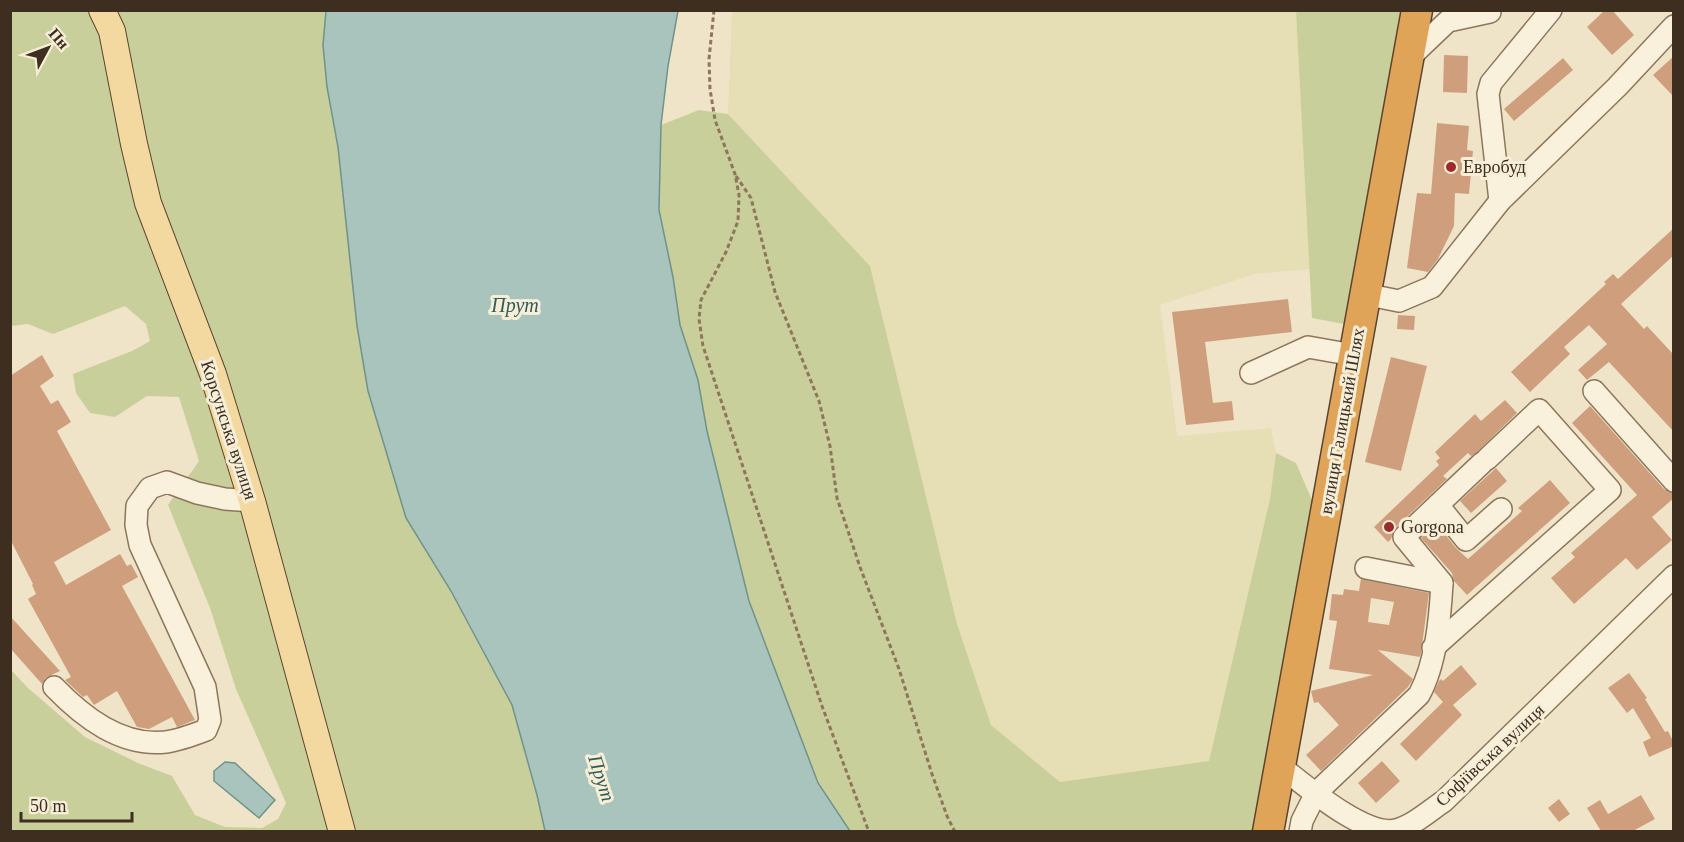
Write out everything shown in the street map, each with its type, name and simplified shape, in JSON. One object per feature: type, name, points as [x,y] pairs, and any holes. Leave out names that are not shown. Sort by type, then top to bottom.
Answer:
[{"type":"highway","name":"вулиця Галицький Шлях","points":[[1268,831],[1417,10]]},
{"type":"main road","name":"Корсунська вулиця","points":[[107,21],[148,203],[213,374],[252,501],[342,831]]},
{"type":"street","points":[[1408,59],[1456,14],[1490,10]]},
{"type":"street","points":[[1500,201],[1488,94],[1491,83],[1551,10]]},
{"type":"street","points":[[1364,294],[1399,301],[1432,287],[1500,201],[1617,87],[1674,26]]},
{"type":"street","points":[[1251,373],[1308,347],[1353,355]]},
{"type":"street","points":[[1594,391],[1674,481]]},
{"type":"street","points":[[1300,831],[1302,821],[1316,793],[1419,695],[1426,683],[1433,648],[1440,620],[1442,583],[1404,537],[1539,410],[1610,490],[1433,648]]},
{"type":"street","points":[[54,687],[98,726],[127,737],[146,742],[163,742],[178,740],[206,730],[210,720],[205,687],[140,545],[135,525],[137,506],[150,488],[167,482],[196,493],[225,499],[252,501]]},
{"type":"street","points":[[1438,505],[1466,540],[1501,509]]},
{"type":"street","points":[[1366,568],[1442,583]]},
{"type":"street","name":"Софіївська вулиця","points":[[1280,766],[1360,823],[1393,831],[1410,825],[1444,801],[1674,576]]},
{"type":"path","points":[[714,10],[710,89],[715,120],[735,174],[739,195],[738,221],[726,252],[701,300],[699,319],[703,346],[822,706],[869,831]]},
{"type":"path","points":[[735,174],[751,198],[775,292],[819,401],[830,446],[837,498],[860,567],[899,669],[947,816],[955,831]]},
{"type":"shaded area","points":[[732,11],[1296,11],[1310,269],[1254,274],[1160,305],[1177,436],[1271,428],[1276,453],[1270,499],[1209,761],[1060,782],[991,725],[957,624],[870,266],[728,114]]},
{"type":"green space","points":[[11,11],[326,11],[323,45],[327,87],[338,147],[357,326],[368,391],[406,518],[451,591],[512,705],[545,831],[11,831],[11,670],[28,688],[85,737],[138,763],[172,776],[195,815],[225,827],[262,828],[278,819],[286,803],[236,689],[210,608],[168,505],[199,461],[179,397],[147,396],[115,417],[90,413],[76,393],[73,374],[132,351],[150,341],[146,324],[125,306],[53,334],[28,324],[11,326]]},
{"type":"green space","points":[[1296,11],[1414,11],[1349,325],[1312,318]]},
{"type":"green space","points":[[699,110],[728,114],[870,266],[957,624],[991,725],[1060,782],[1209,761],[1270,499],[1276,453],[1296,463],[1315,507],[1264,831],[850,831],[818,783],[749,601],[707,431],[698,380],[680,325],[659,210],[661,125]]},
{"type":"water","name":"Прут","points":[[326,11],[678,11],[661,125],[659,210],[680,325],[698,380],[707,431],[749,601],[818,783],[850,831],[545,831],[512,705],[451,591],[406,518],[368,391],[357,326],[338,147],[327,87],[323,45]]},
{"type":"water","points":[[225,762],[235,763],[275,800],[259,818],[214,781],[214,771]]},
{"type":"building","points":[[1605,10],[1612,10],[1634,35],[1612,55],[1587,27]]},
{"type":"building","points":[[1444,55],[1468,56],[1467,93],[1443,92]]},
{"type":"building","points":[[1674,56],[1674,97],[1653,75]]},
{"type":"building","points":[[1563,58],[1573,70],[1514,121],[1504,109]]},
{"type":"building","points":[[1437,123],[1469,126],[1467,150],[1473,151],[1469,194],[1455,193],[1454,226],[1438,259],[1428,272],[1407,268],[1417,193],[1431,194]]},
{"type":"building","points":[[1674,228],[1674,255],[1621,304],[1644,329],[1647,326],[1674,355],[1674,432],[1609,362],[1587,380],[1578,370],[1607,344],[1589,325],[1564,347],[1570,354],[1530,392],[1511,372],[1606,284],[1604,282],[1613,274],[1618,279]]},
{"type":"building","points":[[1288,299],[1292,332],[1205,342],[1213,403],[1232,401],[1234,420],[1186,425],[1172,312]]},
{"type":"building","points":[[1398,315],[1415,316],[1414,330],[1397,329]]},
{"type":"building","points":[[42,355],[54,376],[40,386],[51,404],[58,400],[71,422],[57,431],[111,530],[54,562],[66,585],[120,554],[127,566],[131,564],[138,577],[122,586],[195,720],[177,727],[172,717],[149,729],[137,727],[117,691],[94,705],[87,695],[83,697],[65,680],[71,677],[28,599],[36,594],[33,584],[10,539],[10,376]]},
{"type":"building","points":[[1391,357],[1427,366],[1401,471],[1365,462]]},
{"type":"building","points":[[1505,400],[1517,413],[1477,452],[1471,456],[1468,453],[1443,476],[1447,479],[1395,528],[1388,542],[1374,527],[1439,465],[1436,461],[1440,458],[1435,452],[1475,414],[1481,421]]},
{"type":"building","points":[[1590,406],[1664,489],[1674,494],[1674,498],[1652,517],[1672,540],[1637,570],[1626,558],[1574,604],[1551,578],[1575,557],[1571,553],[1637,495],[1572,423]]},
{"type":"building","points":[[1496,468],[1507,481],[1471,513],[1460,501]]},
{"type":"building","points":[[1550,480],[1570,503],[1467,595],[1454,581],[1452,573],[1421,538],[1437,524],[1468,559],[1522,511],[1518,508]]},
{"type":"building","points":[[1361,579],[1429,593],[1421,653],[1420,657],[1378,650],[1413,679],[1408,687],[1321,771],[1306,755],[1339,725],[1318,702],[1314,703],[1311,691],[1373,675],[1329,669],[1337,621],[1329,620],[1332,594],[1343,595],[1344,589],[1359,591]],"holes":[[[1371,598],[1394,602],[1389,625],[1368,622]]]},
{"type":"building","points":[[10,616],[60,671],[45,678],[42,684],[10,648]]},
{"type":"building","points":[[1461,665],[1477,684],[1453,705],[1462,715],[1416,761],[1400,744],[1443,702],[1434,692],[1439,681],[1441,679],[1443,681]]},
{"type":"building","points":[[1629,673],[1674,743],[1674,746],[1649,757],[1643,742],[1651,738],[1633,708],[1627,713],[1608,688]]},
{"type":"building","points":[[1382,761],[1400,781],[1376,803],[1358,783]]},
{"type":"building","points":[[1641,795],[1655,819],[1633,831],[1601,831],[1587,808],[1600,800],[1608,814]]},
{"type":"building","points":[[1559,799],[1570,814],[1559,822],[1548,808]]},
{"type":"place","name":"Евробуд","points":[[1451,167]]},
{"type":"place","name":"Gorgona","points":[[1389,527]]}]
